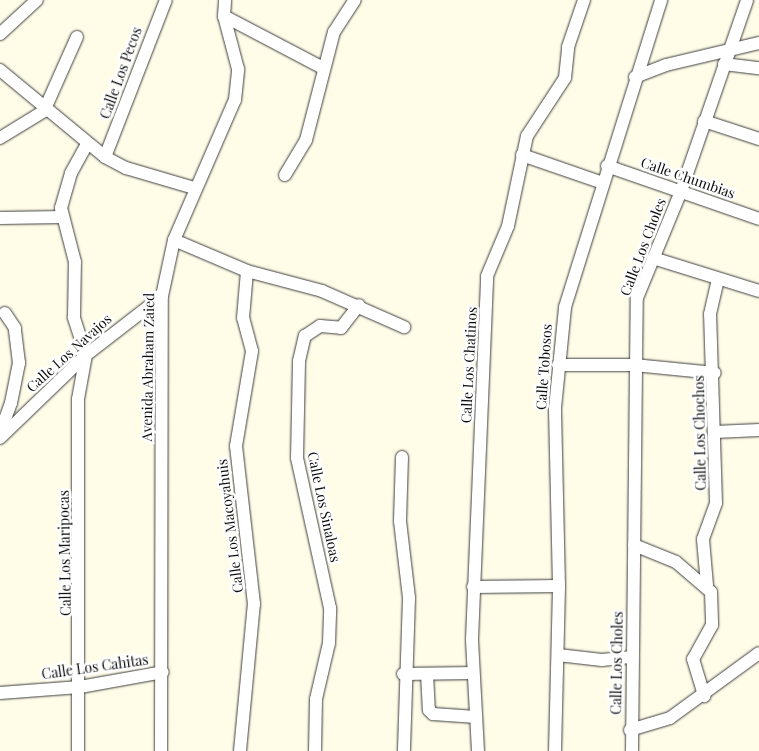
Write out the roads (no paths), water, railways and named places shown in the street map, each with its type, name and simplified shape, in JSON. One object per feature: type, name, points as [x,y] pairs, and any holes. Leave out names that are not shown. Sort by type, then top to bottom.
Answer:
[{"type":"street","points":[[0,34],[37,0]]},
{"type":"street","name":"Calle Los Pecos","points":[[105,157],[166,0]]},
{"type":"street","name":"Avenida Abraham Zaied","points":[[161,751],[164,672],[162,296],[174,240],[194,188],[228,119],[238,84],[234,47],[224,16],[225,0]]},
{"type":"street","points":[[285,175],[306,140],[323,68],[334,32],[355,0]]},
{"type":"street","name":"Calle Los Chatinos","points":[[478,751],[473,673],[473,587],[485,287],[508,226],[527,136],[564,78],[568,47],[584,0]]},
{"type":"street","name":"Calle Tobosos","points":[[555,751],[559,586],[558,365],[570,284],[600,182],[607,166],[661,0]]},
{"type":"street","name":"Calle Los Choles","points":[[632,751],[630,730],[634,545],[634,365],[637,298],[681,191],[747,0]]},
{"type":"street","points":[[224,16],[323,68]]},
{"type":"street","points":[[0,138],[44,111],[77,37]]},
{"type":"street","points":[[635,77],[759,43]]},
{"type":"street","points":[[724,64],[759,68]]},
{"type":"street","points":[[0,70],[44,111],[86,146],[126,168],[194,188]]},
{"type":"street","points":[[704,121],[759,140]]},
{"type":"street","points":[[86,146],[66,186],[62,217],[75,262],[74,318],[86,355]]},
{"type":"street","points":[[522,155],[600,182]]},
{"type":"street","name":"Calle Chumbias","points":[[607,166],[759,219]]},
{"type":"street","points":[[0,218],[62,217]]},
{"type":"street","points":[[174,240],[248,271],[359,305],[404,328]]},
{"type":"street","points":[[653,258],[759,291]]},
{"type":"street","name":"Calle Los Macoyahuis","points":[[240,751],[254,604],[236,446],[252,351],[243,318],[248,271]]},
{"type":"street","name":"Calle Los Chochos","points":[[707,585],[703,539],[716,504],[715,373],[710,314],[718,279]]},
{"type":"street","name":"Calle Los Navajos","points":[[0,438],[86,355],[162,296]]},
{"type":"street","name":"Calle Los Sinaloas","points":[[315,751],[316,700],[328,643],[330,608],[297,458],[299,361],[305,336],[320,326],[340,328],[359,305]]},
{"type":"street","points":[[0,433],[12,404],[18,363],[15,328],[5,313]]},
{"type":"street","name":"Calle Los Maripocas","points":[[78,751],[80,687],[78,400],[86,355]]},
{"type":"street","points":[[558,365],[634,365],[715,373]]},
{"type":"street","points":[[715,432],[759,430]]},
{"type":"street","points":[[402,457],[400,521],[409,598],[404,674],[404,751]]},
{"type":"street","points":[[634,545],[676,562],[707,585],[714,600],[712,625],[693,659],[704,696]]},
{"type":"street","points":[[473,587],[559,586]]},
{"type":"street","points":[[630,730],[670,718],[704,696],[759,653]]},
{"type":"street","points":[[558,655],[602,660],[632,657]]},
{"type":"street","name":"Calle Los Cahitas","points":[[0,693],[80,687],[164,672]]},
{"type":"street","points":[[404,674],[473,673]]},
{"type":"street","points":[[427,674],[429,710],[433,714],[476,717]]}]
